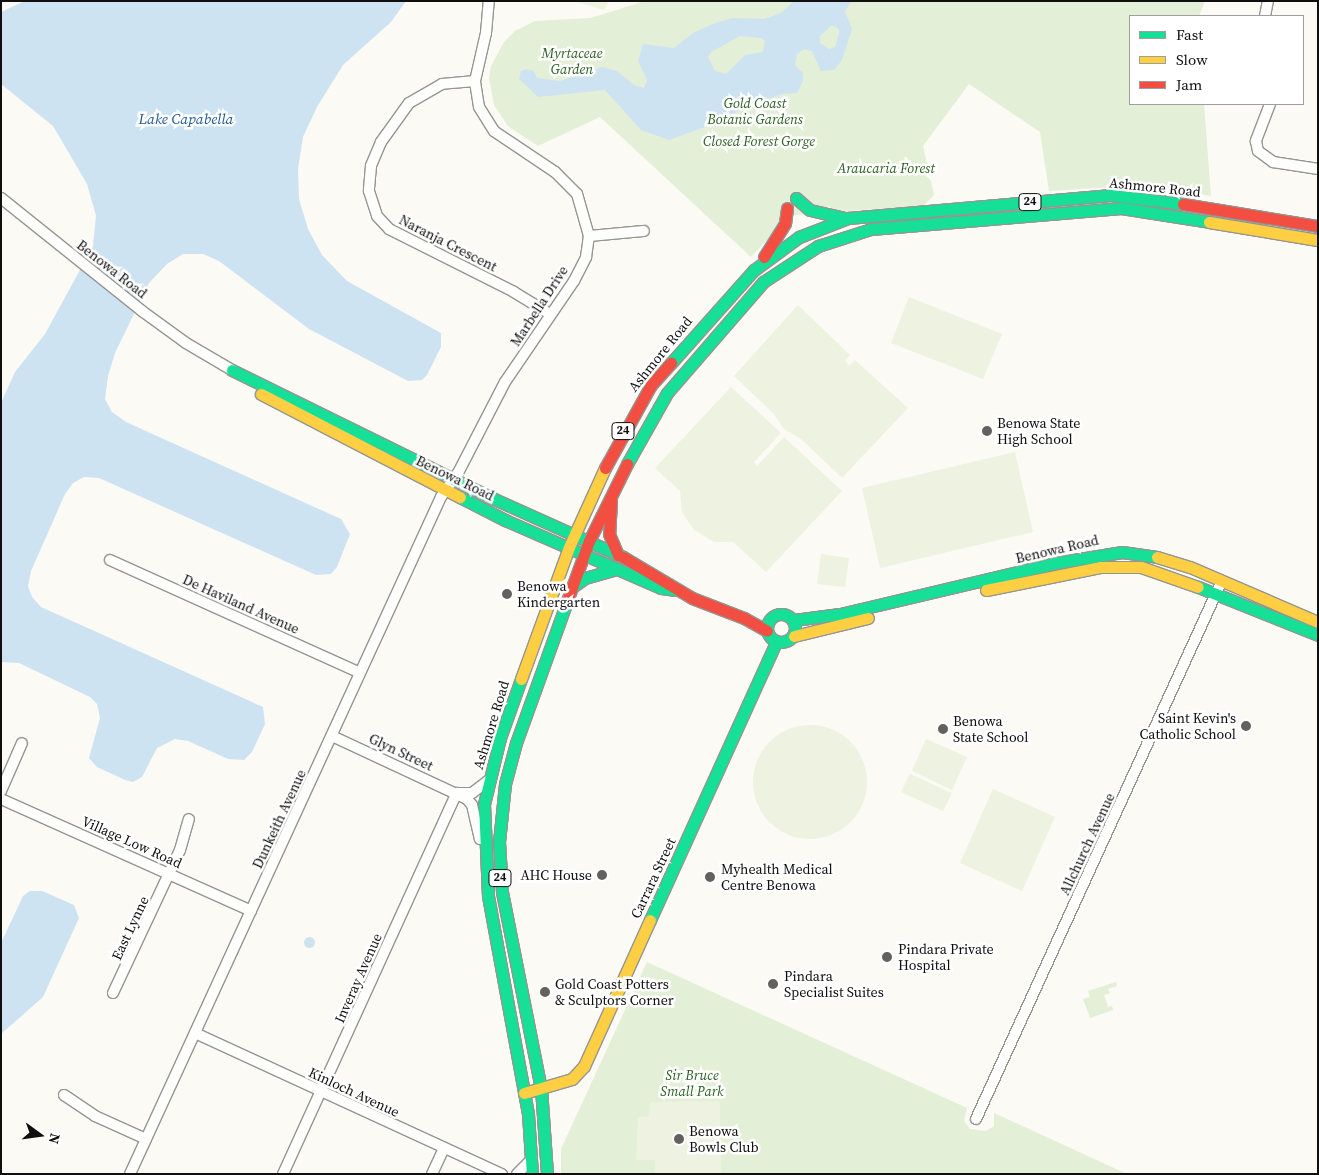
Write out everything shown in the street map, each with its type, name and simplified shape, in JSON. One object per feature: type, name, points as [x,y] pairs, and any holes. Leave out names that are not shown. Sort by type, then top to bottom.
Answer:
[{"type":"main road","name":"Ashmore Road","points":[[532,1174],[532,1157],[524,1093],[488,896],[485,866],[484,804],[500,738],[569,547],[619,439],[651,385],[754,270],[799,237],[848,218],[1111,195],[1158,200],[1318,226]]},
{"type":"main road","points":[[796,198],[810,210],[827,216],[848,218]]},
{"type":"main road","points":[[754,270],[782,229],[787,208]]},
{"type":"main road","name":"Ashmore Road","points":[[547,1174],[547,1140],[540,1089],[502,892],[498,842],[505,784],[516,743],[589,541],[611,491],[667,393],[743,303],[786,265],[834,239],[890,226],[1121,208],[1318,240]]},
{"type":"main road","name":"Benowa Road","points":[[232,370],[454,478],[618,554],[665,579],[676,590]]},
{"type":"main road","name":"Benowa Road","points":[[232,370],[266,397],[444,490],[584,555],[661,588],[676,590],[768,626]]},
{"type":"main road","points":[[611,491],[609,534],[618,554]]},
{"type":"main road","name":"Benowa Road","points":[[794,620],[874,607],[1103,553],[1122,552],[1167,559],[1222,580],[1318,622]]},
{"type":"main road","name":"Benowa Road","points":[[794,636],[954,597],[1100,567],[1141,567],[1216,593],[1318,635]]},
{"type":"main road","points":[[571,588],[585,578],[618,569]]},
{"type":"main road","points":[[779,614],[788,615],[794,620],[794,636],[786,642],[776,642],[768,626],[779,614]]},
{"type":"main road","name":"Carrara Street","points":[[524,1093],[572,1078],[584,1066],[776,642]]},
{"type":"street","name":"Marbella Drive","points":[[454,478],[505,382],[574,281],[586,257],[589,236],[577,194],[555,172],[494,131],[479,107],[475,81],[486,33],[489,1]]},
{"type":"street","points":[[1265,15],[1268,1]]},
{"type":"street","name":"Naranja Crescent","points":[[475,81],[442,84],[409,103],[381,142],[371,166],[369,191],[377,216],[389,229],[514,292],[550,314]]},
{"type":"street","points":[[1270,105],[1256,141],[1258,151],[1273,162],[1318,169]]},
{"type":"street","name":"Benowa Road","points":[[3,197],[73,258],[142,311],[186,343],[232,370]]},
{"type":"street","points":[[589,236],[644,231]]},
{"type":"street","name":"Dunkeith Avenue","points":[[130,1174],[444,490],[454,478]]},
{"type":"street","name":"De Haviland Avenue","points":[[110,560],[360,673]]},
{"type":"street","name":"Allchurch Avenue","points":[[976,1118],[1222,580]]},
{"type":"street","name":"Glyn Street","points":[[332,736],[457,793],[472,805],[485,866]]},
{"type":"street","points":[[1,791],[22,743]]},
{"type":"street","points":[[457,793],[472,793],[490,778]]},
{"type":"street","name":"Inveray Avenue","points":[[284,1174],[457,793]]},
{"type":"street","name":"Village Low Road","points":[[1,798],[251,911]]},
{"type":"street","name":"East Lynne","points":[[113,993],[170,874],[189,819]]},
{"type":"street","name":"Kinloch Avenue","points":[[195,1033],[502,1174]]},
{"type":"street","points":[[64,1095],[95,1116],[146,1139]]},
{"type":"street","points":[[432,1174],[444,1148]]},
{"type":"street","points":[[517,1174],[527,1166],[532,1157]]},
{"type":"green space","points":[[574,1],[609,1],[604,10]]},
{"type":"green space","name":"Gold Coast Botanic Gardens","points":[[645,1],[1205,1],[1199,15],[1129,15],[1129,105],[1204,105],[1211,196],[1146,185],[1049,191],[1040,132],[969,84],[923,146],[934,195],[923,206],[831,212],[830,206],[813,214],[791,215],[751,257],[600,117],[538,146],[508,126],[494,105],[489,78],[491,66],[504,42],[515,31],[535,21],[591,18]]},
{"type":"green space","points":[[909,297],[1002,334],[983,379],[891,343]]},
{"type":"green space","points":[[798,305],[850,355],[845,361],[849,366],[855,360],[908,408],[842,478],[801,439],[784,429],[774,414],[734,376]]},
{"type":"green space","points":[[731,387],[781,433],[754,462],[757,466],[784,437],[842,491],[766,572],[733,542],[714,542],[694,530],[682,512],[680,491],[655,468]]},
{"type":"green space","points":[[1015,452],[1033,532],[880,568],[862,488]]},
{"type":"green space","points":[[821,554],[849,558],[845,587],[817,584]]},
{"type":"green space","points":[[810,725],[832,730],[850,742],[862,760],[867,782],[862,804],[850,822],[832,834],[810,839],[788,834],[770,822],[758,804],[753,782],[758,760],[770,742],[788,730]]},
{"type":"green space","points":[[926,739],[967,757],[952,790],[912,771]]},
{"type":"green space","points":[[910,774],[952,793],[943,811],[901,792]]},
{"type":"green space","points":[[993,789],[1055,817],[1022,891],[960,863]]},
{"type":"green space","name":"Sir Bruce Small Park","points":[[647,962],[967,1108],[964,1121],[970,1129],[986,1131],[994,1126],[994,1113],[1127,1174],[561,1174],[561,1149]]},
{"type":"green space","points":[[1116,982],[1117,986],[1108,989],[1110,993],[1104,995],[1108,1007],[1112,1006],[1113,1010],[1090,1018],[1083,999],[1090,997],[1088,991]]},
{"type":"green space","name":"Benowa Bowls Club","points":[[720,1101],[721,1174],[655,1174],[655,1160],[636,1160],[638,1117],[649,1117],[650,1102]]},
{"type":"water","name":"Lake Capabella","points":[[25,1],[406,1],[391,22],[343,65],[317,107],[303,137],[298,169],[299,199],[308,229],[322,255],[347,281],[441,333],[441,347],[427,375],[422,380],[408,381],[309,329],[219,261],[203,254],[183,254],[167,264],[149,283],[115,353],[108,376],[105,399],[112,412],[126,422],[341,519],[350,534],[337,567],[331,574],[316,575],[99,478],[84,477],[73,483],[65,494],[31,571],[28,586],[32,597],[41,607],[263,707],[265,724],[252,752],[244,760],[228,759],[188,741],[175,739],[157,748],[142,777],[133,782],[125,780],[97,767],[89,758],[100,718],[97,704],[90,697],[19,663],[1,662],[1,403],[15,372],[45,334],[93,246],[96,216],[87,184],[53,126],[1,84],[1,12]]},
{"type":"water","points":[[794,1],[852,1],[845,11],[852,29],[842,60],[834,70],[821,71],[812,51],[804,49],[797,54],[795,65],[803,73],[803,81],[797,93],[782,94],[747,106],[719,122],[669,140],[641,130],[605,90],[538,97],[519,79],[521,71],[526,69],[534,71],[537,78],[560,81],[602,67],[617,71],[634,85],[644,88],[647,80],[638,61],[643,44],[674,48],[693,33],[715,23],[733,18],[764,19],[781,13]],"holes":[[[832,25],[839,29],[839,34],[835,47],[829,49],[820,43],[820,36]],[[740,36],[761,38],[765,41],[763,52],[745,55],[726,74],[715,71],[708,57],[711,52]]]},
{"type":"water","points":[[30,891],[42,891],[74,905],[79,918],[43,997],[1,1034],[1,943],[23,896]]},
{"type":"water","points":[[309,936],[315,942],[309,948],[303,942]]},
{"type":"traffic: fast","points":[[671,363],[754,270],[799,237],[848,218],[1111,195],[1183,204]]},
{"type":"traffic: fast","points":[[796,198],[810,210],[844,218]]},
{"type":"traffic: fast","points":[[627,464],[667,393],[763,282],[818,246],[871,229],[1121,208],[1209,222]]},
{"type":"traffic: fast","points":[[232,370],[492,498],[623,557]]},
{"type":"traffic: fast","points":[[460,497],[505,520],[661,588],[676,590]]},
{"type":"traffic: fast","points":[[794,620],[840,614],[1055,563],[1122,552],[1157,557]]},
{"type":"traffic: fast","points":[[571,588],[585,578],[617,569]]},
{"type":"traffic: fast","points":[[1198,587],[1318,635]]},
{"type":"traffic: fast","points":[[547,1174],[541,1089],[502,892],[499,842],[505,784],[516,743],[567,601]]},
{"type":"traffic: fast","points":[[781,614],[791,618],[795,628],[791,638],[781,642],[771,638],[767,628],[771,618],[781,614]]},
{"type":"traffic: fast","points":[[650,920],[776,642]]},
{"type":"traffic: fast","points":[[521,679],[500,738],[484,804],[488,896],[528,1114],[532,1174]]},
{"type":"traffic: slow","points":[[1209,222],[1318,240]]},
{"type":"traffic: slow","points":[[261,394],[460,497]]},
{"type":"traffic: slow","points":[[521,679],[569,547],[605,468]]},
{"type":"traffic: slow","points":[[1157,557],[1190,567],[1318,622]]},
{"type":"traffic: slow","points":[[986,590],[1100,567],[1141,567],[1198,587]]},
{"type":"traffic: slow","points":[[794,636],[868,618]]},
{"type":"traffic: slow","points":[[524,1093],[572,1079],[584,1066],[650,920]]},
{"type":"traffic: jam","points":[[1183,204],[1318,226]]},
{"type":"traffic: jam","points":[[764,257],[785,223],[787,208]]},
{"type":"traffic: jam","points":[[605,468],[651,385],[671,363]]},
{"type":"traffic: jam","points":[[567,601],[589,541],[627,464]]},
{"type":"traffic: jam","points":[[611,500],[609,534],[618,555]]},
{"type":"traffic: jam","points":[[623,557],[692,598],[744,618],[767,631]]},
{"type":"place","name":"Benowa State High School","points":[[987,431]]},
{"type":"place","name":"Benowa Kindergarten","points":[[507,594]]},
{"type":"place","name":"Saint Kevin's Catholic School","points":[[1246,726]]},
{"type":"place","name":"Benowa State School","points":[[943,729]]},
{"type":"place","name":"AHC House","points":[[602,875]]},
{"type":"place","name":"Myhealth Medical Centre Benowa","points":[[710,877]]},
{"type":"place","name":"Pindara Private Hospital","points":[[887,957]]},
{"type":"place","name":"Pindara Specialist Suites","points":[[773,984]]},
{"type":"place","name":"Gold Coast Potters & Sculptors Corner","points":[[545,992]]},
{"type":"place","name":"Benowa Bowls Club","points":[[679,1139]]},
{"type":"park label","name":"Myrtaceae Garden","points":[[572,62]]},
{"type":"park label","name":"Closed Forest Gorge","points":[[759,141]]},
{"type":"park label","name":"Araucaria Forest","points":[[886,168]]}]
